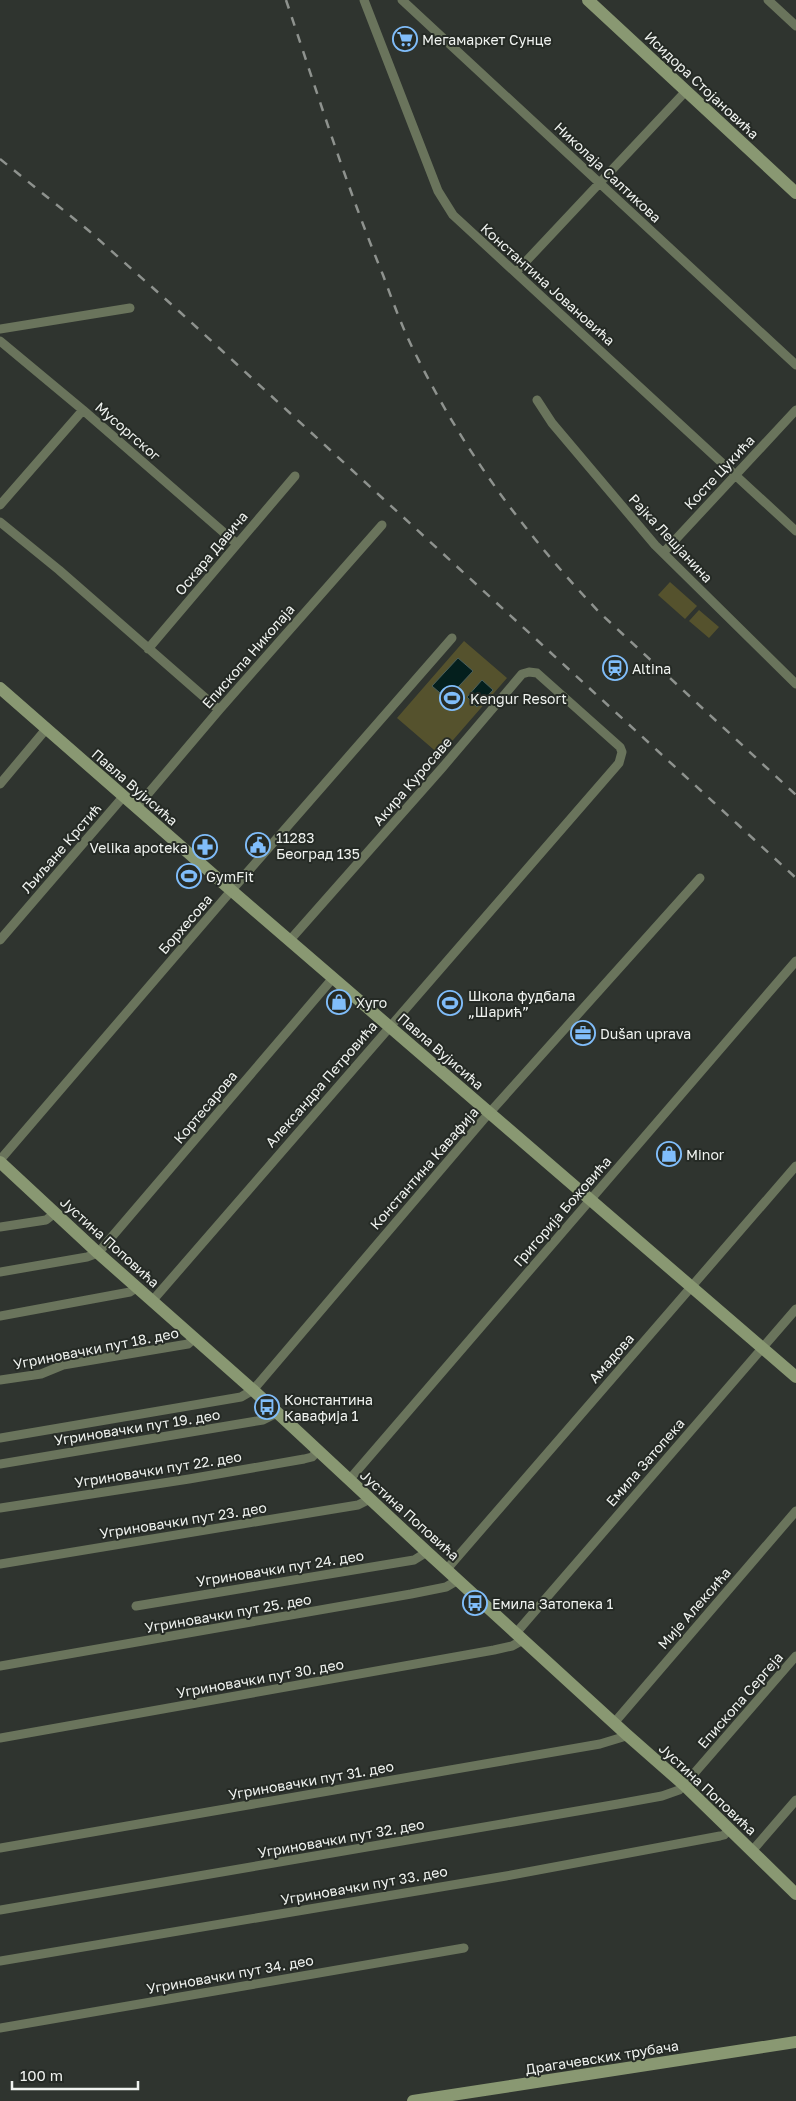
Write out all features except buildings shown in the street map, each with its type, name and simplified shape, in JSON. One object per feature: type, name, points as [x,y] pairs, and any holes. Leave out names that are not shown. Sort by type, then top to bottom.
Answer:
[{"type":"street","name":"Константина Јовановића","points":[[364,0],[443,201],[459,222],[516,272],[796,531]]},
{"type":"street","name":"Николаја Салтикова","points":[[402,0],[796,365]]},
{"type":"street","name":"Исидора Стојановића","points":[[588,0],[796,193]]},
{"type":"street","points":[[768,0],[796,26]]},
{"type":"street","points":[[516,272],[686,91]]},
{"type":"street","points":[[0,329],[130,308]]},
{"type":"street","name":"Мусоргског","points":[[0,341],[83,410],[237,544]]},
{"type":"street","name":"Рајка Лешјанина","points":[[537,400],[552,423],[663,553],[796,684]]},
{"type":"street","points":[[0,505],[83,410]]},
{"type":"street","name":"Косте Цукића","points":[[663,553],[796,410]]},
{"type":"street","name":"Оскара Давича","points":[[148,649],[295,476]]},
{"type":"street","points":[[0,522],[219,710]]},
{"type":"street","name":"Епископа Николаја","points":[[136,808],[219,710],[382,525]]},
{"type":"street","name":"Борхесова","points":[[0,1161],[452,638]]},
{"type":"street","name":"Александра Петровића","points":[[153,1300],[621,758],[622,752],[620,747],[537,673],[529,672],[522,674],[514,683]]},
{"type":"street","name":"Акира Куросаве","points":[[290,940],[442,768],[514,683]]},
{"type":"street","name":"Павла Вујисића","points":[[0,688],[332,978],[796,1377]]},
{"type":"street","points":[[0,784],[47,728]]},
{"type":"street","name":"Љиљане Крстић","points":[[0,940],[123,797]]},
{"type":"street","name":"Константина Кавафија","points":[[253,1390],[490,1113],[700,878]]},
{"type":"street","name":"Григорија Божовића","points":[[349,1480],[796,961]]},
{"type":"street","name":"Кортесарова","points":[[98,1253],[332,978]]},
{"type":"street","name":"Јустина Поповића","points":[[0,1161],[98,1253],[253,1390],[427,1552],[684,1785],[796,1894]]},
{"type":"street","name":"Амадова","points":[[447,1569],[796,1166]]},
{"type":"street","points":[[0,1227],[46,1220],[55,1213]]},
{"type":"street","points":[[0,1272],[87,1257],[98,1253]]},
{"type":"street","points":[[0,1316],[130,1292],[138,1287]]},
{"type":"street","name":"Емила Затопека","points":[[520,1637],[796,1310]]},
{"type":"street","name":"Угриновачки пут 18. део","points":[[0,1380],[42,1374],[63,1365],[188,1344],[195,1338]]},
{"type":"street","points":[[0,1438],[241,1397],[253,1390]]},
{"type":"street","name":"Угриновачки пут 19. део","points":[[0,1464],[263,1420],[277,1413]]},
{"type":"street","name":"Угриновачки пут 22. део","points":[[0,1508],[304,1459],[318,1451]]},
{"type":"street","name":"Угриновачки пут 23. део","points":[[0,1564],[358,1505],[370,1499]]},
{"type":"street","name":"Мије Алексића","points":[[614,1722],[796,1511]]},
{"type":"street","name":"Угриновачки пут 24. део","points":[[136,1606],[414,1560],[427,1552]]},
{"type":"street","name":"Угриновачки пут 25. део","points":[[0,1666],[411,1594],[446,1587],[458,1580]]},
{"type":"street","name":"Угриновачки пут 30. део","points":[[0,1738],[494,1650],[512,1646],[520,1637]]},
{"type":"street","name":"Епископа Сергеја","points":[[684,1785],[796,1656]]},
{"type":"street","name":"Угриновачки пут 31. део","points":[[0,1848],[612,1741],[626,1734]]},
{"type":"street","name":"Угриновачки пут 32. део","points":[[0,1910],[656,1798],[672,1793],[684,1785]]},
{"type":"street","points":[[752,1851],[796,1800]]},
{"type":"street","name":"Угриновачки пут 33. део","points":[[0,1961],[516,1874],[724,1835],[730,1829]]},
{"type":"street","name":"Угриновачки пут 34. део","points":[[0,2028],[464,1948]]},
{"type":"street","name":"Драгачевских трубача","points":[[413,2101],[796,2042]]},
{"type":"shaded area","points":[[670,582],[697,606],[685,619],[658,595]]},
{"type":"shaded area","points":[[699,610],[719,627],[709,638],[689,621]]},
{"type":"shaded area","name":"Kengur Resort","points":[[464,641],[507,678],[440,755],[397,718]]},
{"type":"water","points":[[458,658],[473,671],[447,699],[432,686]]},
{"type":"water","points":[[482,680],[493,690],[477,707],[467,697]]},
{"type":"railway","points":[[286,0],[344,173],[402,326],[435,391],[476,459],[546,553],[600,613],[796,795]]},
{"type":"railway","points":[[0,159],[88,230],[181,313],[796,878]]},
{"type":"place","name":"Мегамаркет Сунце","points":[[405,39]]},
{"type":"place","name":"Altina","points":[[615,668]]},
{"type":"place","name":"Kengur Resort","points":[[452,698]]},
{"type":"place","name":"11283 Београд 135","points":[[258,845]]},
{"type":"place","name":"Velika apoteka","points":[[205,847]]},
{"type":"place","name":"GymFit","points":[[189,876]]},
{"type":"place","name":"Хуго","points":[[339,1002]]},
{"type":"place","name":"Школа фудбала „Шарић”","points":[[450,1003]]},
{"type":"place","name":"Dušan uprava","points":[[583,1033]]},
{"type":"place","name":"Minor","points":[[669,1154]]},
{"type":"place","name":"Константина Кавафија 1","points":[[267,1407]]},
{"type":"place","name":"Емила Затопека 1","points":[[475,1603]]}]
